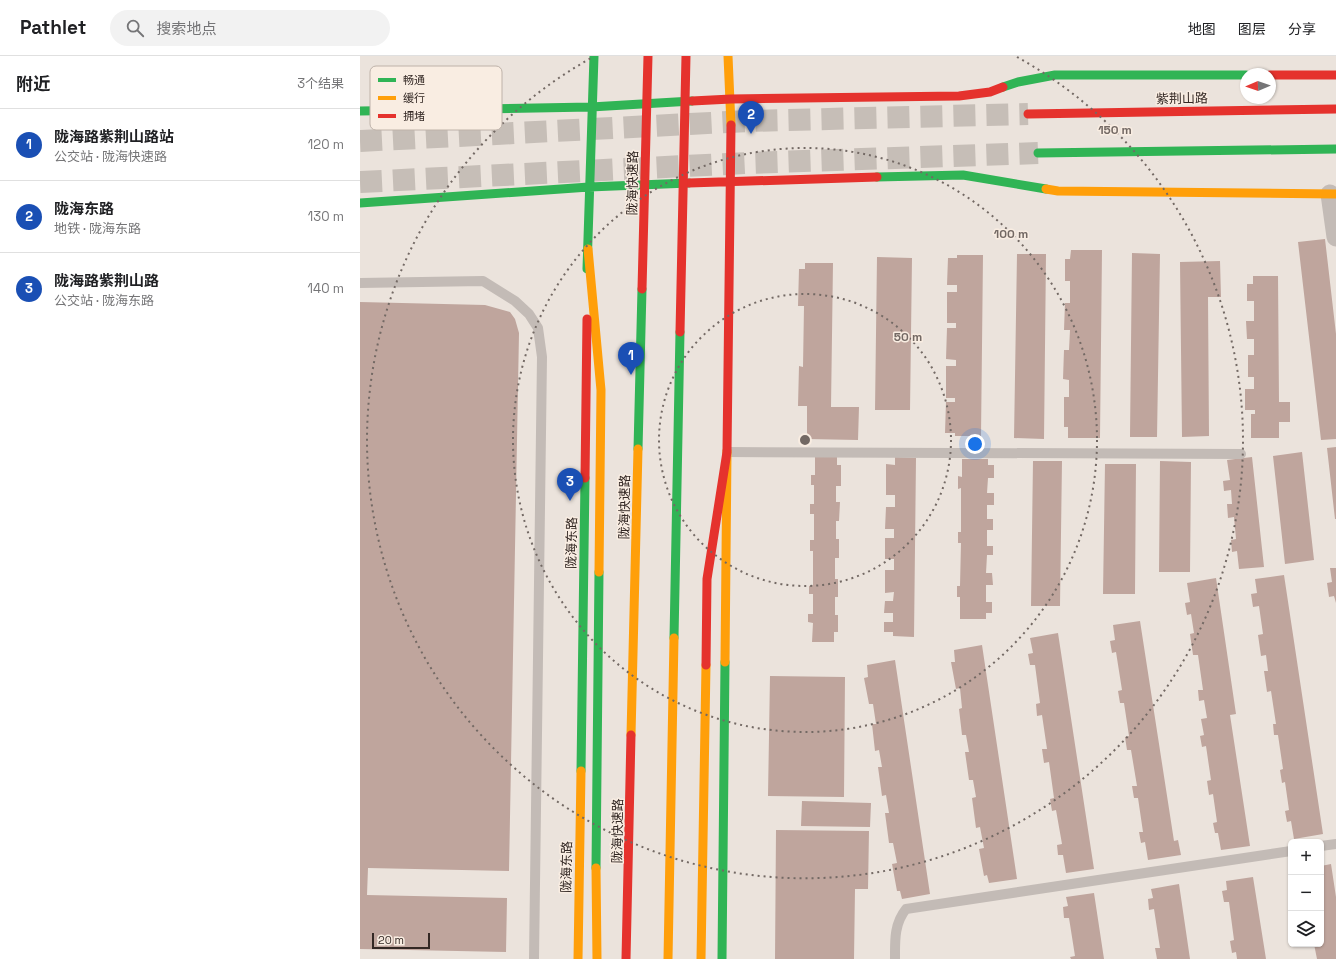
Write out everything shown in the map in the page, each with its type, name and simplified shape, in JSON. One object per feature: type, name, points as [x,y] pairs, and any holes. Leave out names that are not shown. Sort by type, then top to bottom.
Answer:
[{"type":"main road","name":"陇海东路","points":[[578,959],[589,187],[594,56]]},
{"type":"main road","name":"陇海快速路","points":[[626,959],[648,56]]},
{"type":"main road","points":[[668,959],[686,56]]},
{"type":"main road","points":[[722,959],[731,99],[728,56]]},
{"type":"main road","points":[[502,109],[591,107],[731,99],[959,96],[990,92],[1018,82],[1056,75],[1240,75]]},
{"type":"main road","points":[[1276,75],[1336,75]]},
{"type":"main road","name":"紫荆山路","points":[[1028,114],[1336,109]]},
{"type":"main road","points":[[360,111],[370,111]]},
{"type":"main road","points":[[1038,153],[1336,149]]},
{"type":"main road","points":[[360,203],[589,187],[730,181],[963,175],[1058,191],[1333,194]]},
{"type":"main road","points":[[588,249],[601,390],[596,814],[597,959]]},
{"type":"main road","points":[[701,959],[707,580],[727,452]]},
{"type":"street","points":[[1333,194],[1336,237]]},
{"type":"lane","points":[[360,283],[483,281],[515,301],[529,314],[538,328],[542,357],[534,959]]},
{"type":"lane","points":[[727,452],[1240,454]]},
{"type":"lane","points":[[1324,846],[1336,844]]},
{"type":"lane","points":[[895,959],[895,936],[899,918],[906,909],[1288,851]]},
{"type":"building","points":[[1325,239],[1336,334],[1336,439],[1321,440],[1298,242]]},
{"type":"building","points":[[1071,250],[1102,250],[1100,438],[1068,438],[1068,427],[1064,427],[1064,397],[1069,397],[1069,380],[1063,379],[1064,350],[1069,350],[1070,330],[1064,330],[1065,303],[1070,303],[1070,281],[1065,281],[1065,259],[1070,259]]},
{"type":"building","points":[[1132,253],[1160,254],[1157,437],[1130,437]]},
{"type":"building","points":[[1017,254],[1046,254],[1044,439],[1014,438]]},
{"type":"building","points":[[957,255],[983,255],[981,436],[955,436],[955,433],[945,433],[946,402],[955,402],[955,398],[946,398],[946,366],[956,366],[956,360],[946,359],[947,328],[956,328],[956,323],[947,323],[947,292],[957,292],[957,285],[947,285],[948,258],[957,258]]},
{"type":"building","points":[[877,257],[912,258],[910,410],[875,410]]},
{"type":"building","points":[[1220,261],[1221,297],[1208,297],[1209,436],[1182,437],[1180,262]]},
{"type":"building","points":[[805,263],[833,263],[831,407],[859,407],[858,440],[807,439],[807,406],[798,406],[799,366],[803,367],[804,306],[798,306],[799,269],[805,269]]},
{"type":"building","points":[[1253,276],[1278,276],[1279,402],[1290,402],[1290,422],[1279,422],[1279,438],[1251,438],[1251,414],[1255,414],[1255,410],[1245,410],[1245,389],[1254,389],[1254,377],[1248,377],[1248,355],[1254,355],[1254,339],[1247,339],[1246,321],[1254,321],[1254,301],[1247,301],[1247,284],[1253,284]]},
{"type":"building","points":[[360,302],[485,305],[510,312],[515,319],[519,333],[509,871],[368,868],[367,895],[507,898],[506,952],[360,949]]},
{"type":"building","points":[[1336,447],[1336,519],[1335,519],[1327,448]]},
{"type":"building","points":[[1302,452],[1314,560],[1285,564],[1273,456]]},
{"type":"building","points":[[815,457],[837,457],[837,465],[841,465],[841,486],[836,486],[836,502],[840,502],[839,521],[836,521],[836,539],[839,539],[839,558],[835,558],[835,579],[838,579],[838,597],[835,597],[835,615],[838,615],[838,632],[834,632],[834,642],[812,642],[813,623],[808,622],[808,614],[813,614],[813,594],[809,594],[809,586],[813,585],[813,551],[810,551],[810,540],[814,540],[814,514],[810,514],[810,504],[814,504],[814,485],[811,485],[811,475],[815,475]]},
{"type":"building","points":[[895,457],[916,458],[914,637],[893,636],[893,632],[884,632],[884,622],[893,622],[893,613],[884,613],[885,601],[893,601],[894,592],[885,593],[885,570],[894,570],[894,559],[885,559],[885,538],[894,538],[894,529],[885,529],[886,507],[895,507],[895,495],[886,495],[886,464],[895,465]]},
{"type":"building","points":[[1252,457],[1264,567],[1239,569],[1237,551],[1232,552],[1231,540],[1236,539],[1234,517],[1228,518],[1227,504],[1232,504],[1231,490],[1224,491],[1223,481],[1230,480],[1227,460]]},
{"type":"building","points":[[962,459],[988,459],[988,465],[994,465],[994,478],[988,478],[987,493],[994,493],[994,505],[987,505],[987,519],[993,519],[993,530],[987,530],[987,546],[993,546],[993,555],[987,555],[986,573],[992,573],[993,585],[986,585],[986,602],[992,602],[992,613],[986,613],[986,619],[960,619],[960,597],[957,597],[957,586],[960,586],[961,543],[958,543],[958,532],[961,532],[961,488],[958,489],[958,476],[962,477]]},
{"type":"building","points":[[1033,461],[1062,461],[1060,606],[1031,606]]},
{"type":"building","points":[[1160,461],[1191,462],[1190,572],[1159,572]]},
{"type":"building","points":[[1105,464],[1136,464],[1135,594],[1103,594]]},
{"type":"building","points":[[1330,568],[1336,568],[1336,603],[1334,596],[1329,597],[1327,583],[1332,582]]},
{"type":"building","points":[[1284,575],[1323,834],[1294,839],[1291,821],[1287,822],[1285,811],[1289,810],[1285,782],[1282,783],[1280,770],[1283,769],[1278,735],[1274,735],[1273,724],[1276,724],[1271,691],[1267,692],[1264,671],[1268,671],[1266,655],[1261,656],[1258,635],[1263,634],[1259,606],[1253,607],[1251,594],[1257,593],[1255,579]]},
{"type":"building","points":[[1216,578],[1236,714],[1230,715],[1250,846],[1221,850],[1218,833],[1215,833],[1213,823],[1217,822],[1213,794],[1209,795],[1207,781],[1211,780],[1206,746],[1202,747],[1200,736],[1204,735],[1201,719],[1207,718],[1204,700],[1199,701],[1198,690],[1203,690],[1198,655],[1193,655],[1190,634],[1194,633],[1191,614],[1187,615],[1185,603],[1190,602],[1187,583]]},
{"type":"building","points":[[1140,621],[1174,841],[1178,840],[1181,855],[1148,860],[1145,842],[1141,843],[1139,832],[1143,832],[1138,798],[1134,798],[1132,786],[1137,786],[1131,750],[1127,750],[1125,737],[1129,736],[1124,703],[1120,703],[1118,691],[1122,690],[1116,652],[1112,653],[1110,641],[1115,640],[1113,625]]},
{"type":"building","points":[[1058,633],[1094,869],[1066,873],[1063,855],[1058,855],[1057,845],[1062,844],[1056,810],[1052,811],[1050,799],[1054,798],[1049,762],[1044,763],[1042,749],[1047,749],[1042,715],[1037,716],[1036,704],[1040,703],[1035,665],[1030,665],[1028,654],[1033,653],[1030,638]]},
{"type":"building","points":[[982,645],[1017,879],[989,883],[987,875],[984,876],[979,849],[984,848],[980,827],[976,828],[972,798],[976,797],[973,780],[969,780],[965,752],[969,752],[966,735],[962,735],[959,709],[962,708],[960,688],[956,689],[951,662],[955,662],[954,650]]},
{"type":"building","points":[[895,660],[930,894],[902,899],[900,891],[897,891],[892,864],[897,863],[893,843],[889,843],[885,813],[889,813],[886,795],[882,796],[878,767],[882,767],[879,750],[875,751],[872,724],[876,724],[873,704],[869,704],[864,678],[868,677],[867,665]]},
{"type":"building","points":[[770,676],[845,677],[844,797],[768,796]]},
{"type":"building","points":[[802,801],[871,803],[870,827],[801,826]]},
{"type":"building","points":[[776,830],[869,831],[868,889],[855,889],[854,959],[775,959]]},
{"type":"building","points":[[1331,864],[1336,897],[1336,959],[1317,959],[1315,947],[1324,947],[1324,865]]},
{"type":"building","points":[[1253,877],[1266,959],[1237,959],[1236,952],[1232,953],[1230,941],[1234,940],[1229,902],[1224,902],[1222,891],[1227,890],[1226,881]]},
{"type":"building","points":[[1179,884],[1190,959],[1157,959],[1155,948],[1160,948],[1154,909],[1149,910],[1148,899],[1153,898],[1151,889]]},
{"type":"building","points":[[1094,893],[1104,959],[1071,959],[1070,957],[1075,956],[1069,918],[1064,918],[1063,907],[1068,906],[1066,897]]},
{"type":"tunnel","points":[[360,141],[748,121],[1028,114]]},
{"type":"tunnel","points":[[360,182],[747,163],[1038,153]]},
{"type":"traffic: fast","points":[[587,269],[594,56]]},
{"type":"traffic: fast","points":[[1003,87],[1018,82],[1055,75],[1240,75]]},
{"type":"traffic: fast","points":[[502,109],[591,107],[692,101]]},
{"type":"traffic: fast","points":[[360,111],[370,111]]},
{"type":"traffic: fast","points":[[1038,153],[1336,149]]},
{"type":"traffic: fast","points":[[877,177],[963,175],[1046,189]]},
{"type":"traffic: fast","points":[[360,203],[589,187],[689,183]]},
{"type":"traffic: fast","points":[[638,449],[642,289]]},
{"type":"traffic: fast","points":[[674,638],[680,332]]},
{"type":"traffic: fast","points":[[581,771],[585,478]]},
{"type":"traffic: fast","points":[[596,868],[599,572]]},
{"type":"traffic: fast","points":[[722,959],[725,662]]},
{"type":"traffic: slow","points":[[728,56],[731,125]]},
{"type":"traffic: slow","points":[[1046,189],[1058,191],[1336,194]]},
{"type":"traffic: slow","points":[[588,249],[601,390],[599,572]]},
{"type":"traffic: slow","points":[[631,735],[638,449]]},
{"type":"traffic: slow","points":[[725,662],[727,451]]},
{"type":"traffic: slow","points":[[668,959],[674,638]]},
{"type":"traffic: slow","points":[[701,959],[706,665]]},
{"type":"traffic: slow","points":[[578,959],[581,771]]},
{"type":"traffic: slow","points":[[596,868],[597,959]]},
{"type":"traffic: jam","points":[[642,289],[648,56]]},
{"type":"traffic: jam","points":[[680,332],[686,56]]},
{"type":"traffic: jam","points":[[1276,75],[1336,75]]},
{"type":"traffic: jam","points":[[692,101],[731,99],[959,96],[990,92],[1003,87]]},
{"type":"traffic: jam","points":[[1028,114],[1336,109]]},
{"type":"traffic: jam","points":[[727,451],[731,125]]},
{"type":"traffic: jam","points":[[689,183],[877,177]]},
{"type":"traffic: jam","points":[[585,478],[587,319]]},
{"type":"traffic: jam","points":[[706,665],[707,579],[727,452]]},
{"type":"traffic: jam","points":[[626,959],[631,735]]},
{"type":"place","name":"陇海东路","points":[[751,134]]},
{"type":"place","name":"陇海路紫荆山路站","points":[[631,375]]},
{"type":"place","name":"陇海路紫荆山路","points":[[570,501]]}]
